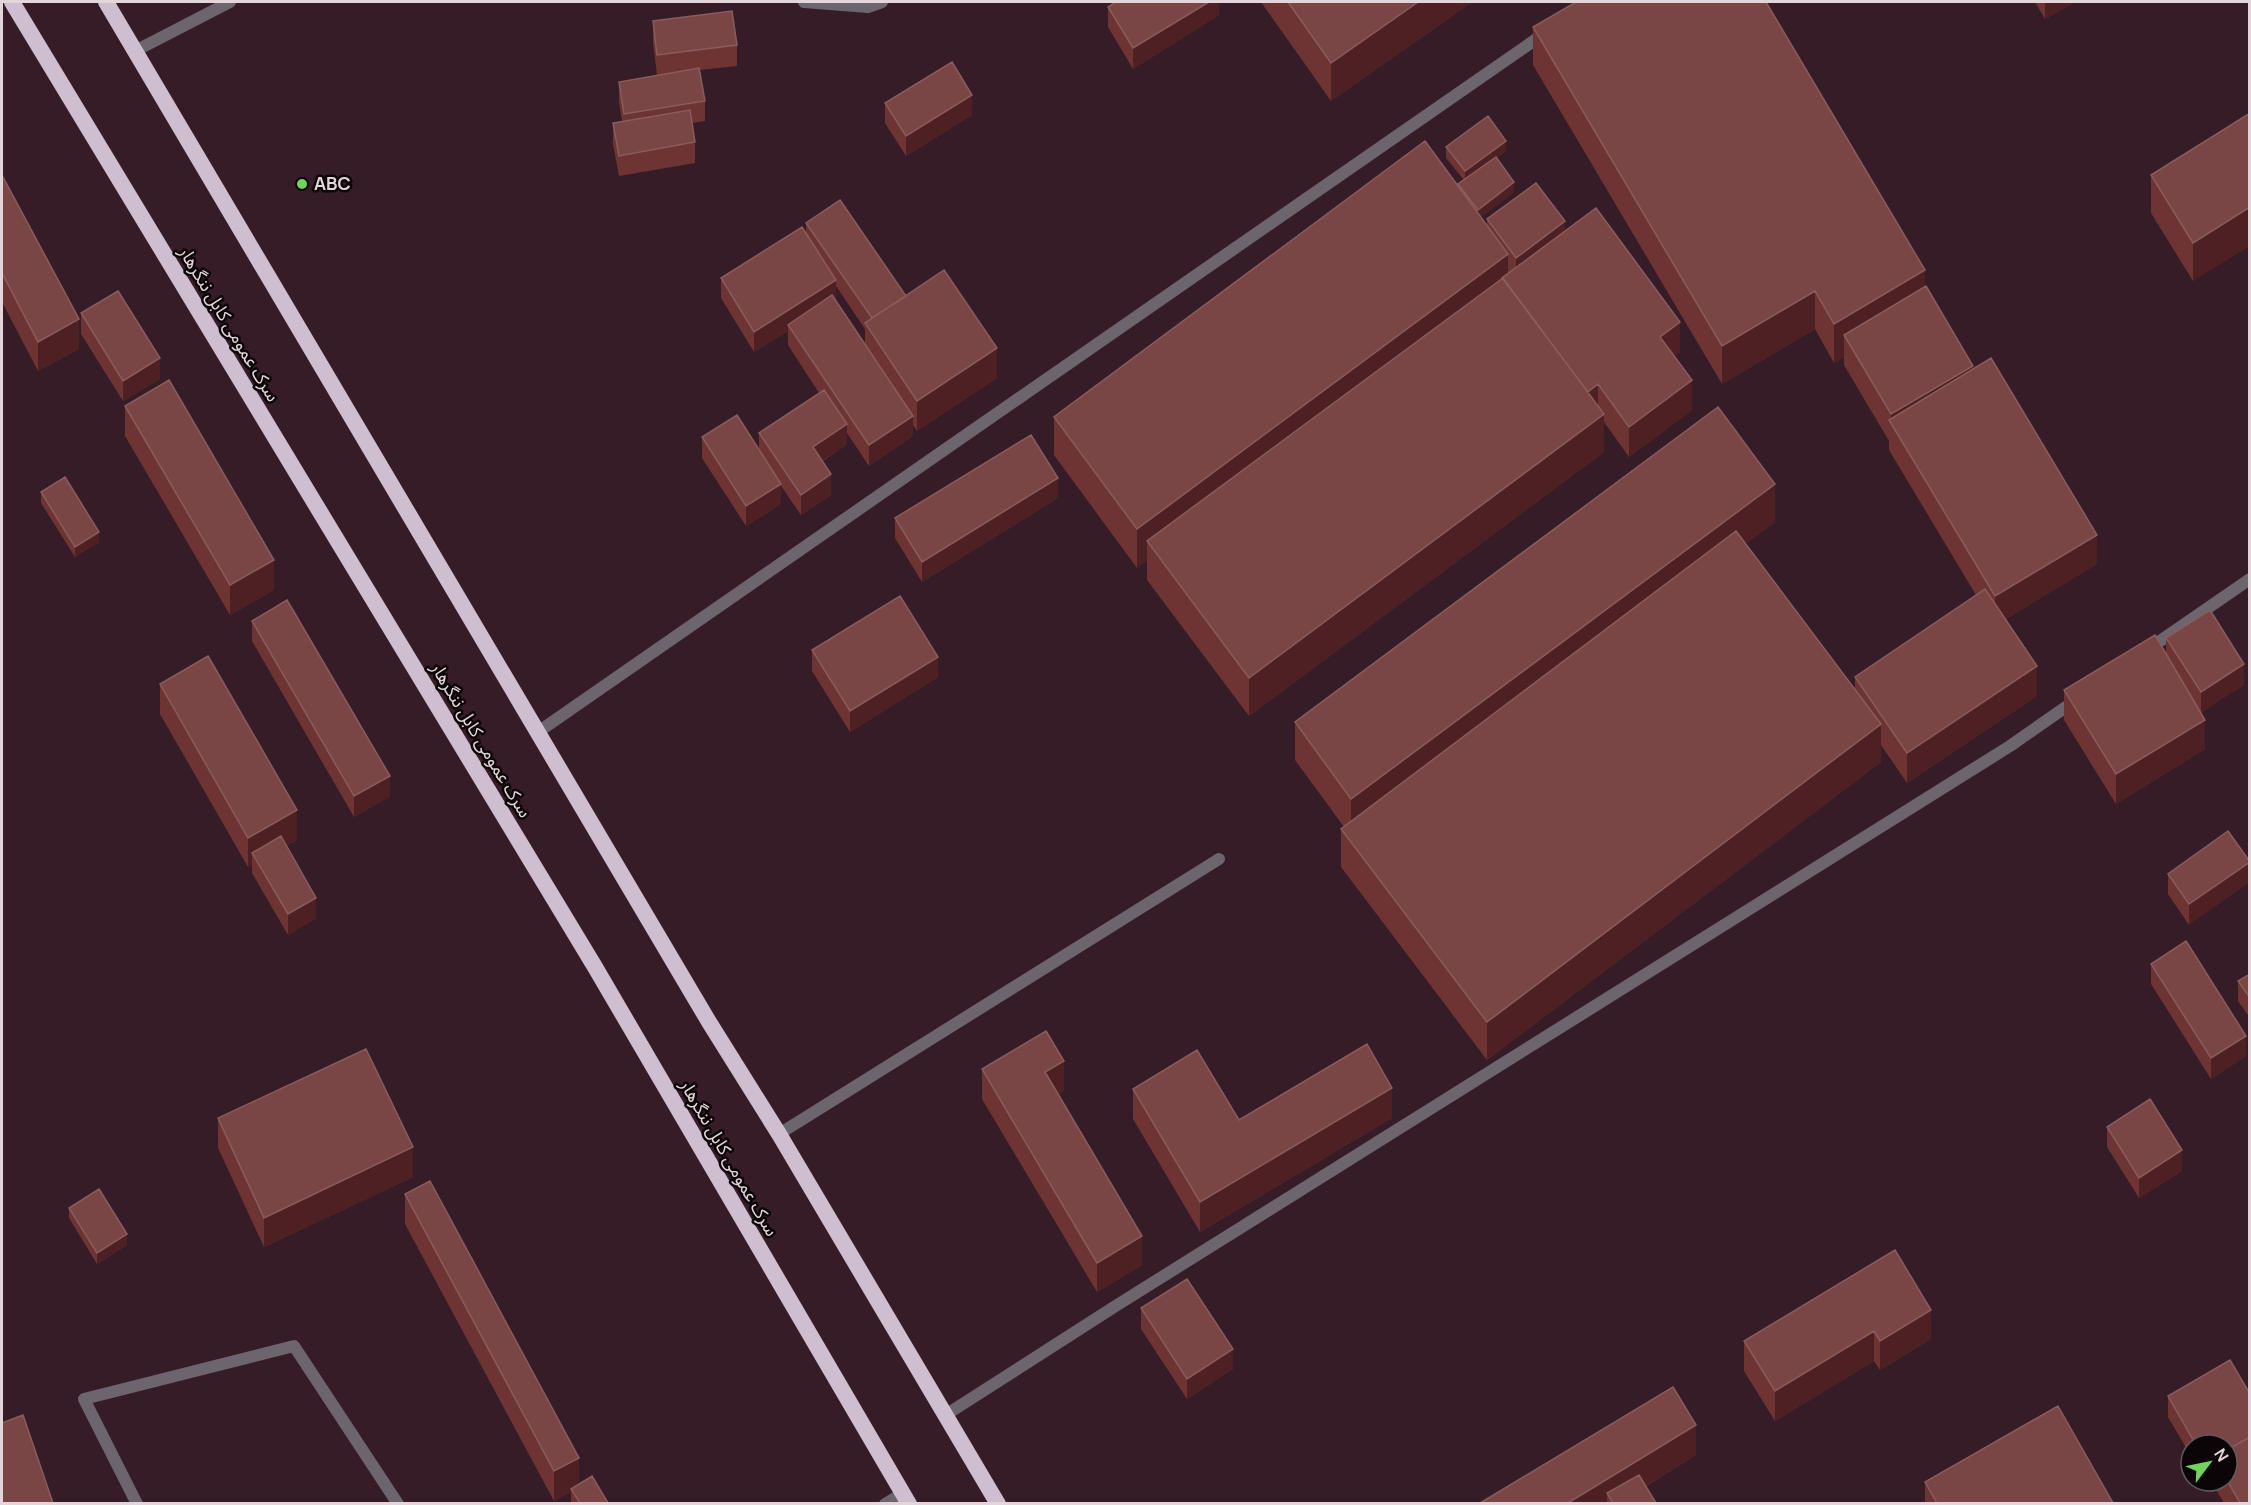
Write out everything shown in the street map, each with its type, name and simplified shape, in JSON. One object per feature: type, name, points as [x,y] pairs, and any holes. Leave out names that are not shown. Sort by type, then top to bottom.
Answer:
[{"type":"highway","name":"سرک عمومی کابل ننگرهار","points":[[12,2],[595,967],[906,1498]]},
{"type":"highway","points":[[106,2],[709,1022],[779,1134],[944,1416],[998,1503]]},
{"type":"street","points":[[135,51],[230,2]]},
{"type":"street","points":[[804,2],[868,7],[882,2]]},
{"type":"street","points":[[538,732],[1550,29]]},
{"type":"street","points":[[2134,659],[2250,579]]},
{"type":"street","points":[[944,1416],[1114,1307],[2010,746],[2086,693]]},
{"type":"street","points":[[779,1134],[1220,859]]},
{"type":"street","points":[[136,1503],[84,1399],[294,1346],[398,1503]]},
{"type":"street","points":[[885,1503],[906,1498]]},
{"type":"shaded area","points":[[2,2],[2249,2],[2249,1503],[2,1504]]},
{"type":"building","points":[[1116,2],[1209,2],[1133,48],[1108,7]]},
{"type":"building","points":[[1288,2],[1418,2],[1331,63]]},
{"type":"building","points":[[1576,2],[1766,2],[1925,270],[1834,324],[1815,291],[1722,346],[1533,27]]},
{"type":"building","points":[[732,11],[737,45],[657,55],[653,21]]},
{"type":"building","points":[[952,62],[972,95],[906,136],[885,103]]},
{"type":"building","points":[[699,68],[705,101],[624,114],[619,82]]},
{"type":"building","points":[[690,110],[695,142],[619,156],[613,123]]},
{"type":"building","points":[[2250,113],[2250,207],[2193,243],[2151,175]]},
{"type":"building","points":[[1488,116],[1506,141],[1465,171],[1446,147]]},
{"type":"building","points":[[1425,141],[1508,254],[1137,529],[1054,417]]},
{"type":"building","points":[[1496,157],[1514,182],[1478,210],[1458,184]]},
{"type":"building","points":[[3,177],[79,319],[38,342],[2,273]]},
{"type":"building","points":[[1536,183],[1565,221],[1516,258],[1487,219]]},
{"type":"building","points":[[840,200],[906,296],[872,318],[806,223]]},
{"type":"building","points":[[1596,208],[1680,322],[1660,337],[1692,380],[1629,427],[1598,384],[1588,392],[1502,278]]},
{"type":"building","points":[[802,227],[836,280],[754,332],[721,278]]},
{"type":"building","points":[[944,270],[997,348],[917,401],[865,323]]},
{"type":"building","points":[[1503,278],[1604,414],[1249,678],[1147,541]]},
{"type":"building","points":[[1926,286],[1973,366],[1891,414],[1844,335]]},
{"type":"building","points":[[118,291],[160,358],[123,381],[81,313]]},
{"type":"building","points":[[832,295],[913,416],[869,445],[788,325]]},
{"type":"building","points":[[1991,358],[2097,535],[1995,596],[1889,420]]},
{"type":"building","points":[[169,380],[274,560],[230,585],[125,406]]},
{"type":"building","points":[[824,390],[847,424],[813,447],[831,474],[801,495],[759,433]]},
{"type":"building","points":[[1718,407],[1775,484],[1351,799],[1295,722]]},
{"type":"building","points":[[737,415],[781,484],[746,506],[702,437]]},
{"type":"building","points":[[1031,435],[1058,478],[922,562],[895,518]]},
{"type":"building","points":[[65,477],[99,532],[75,547],[41,492]]},
{"type":"building","points":[[1736,531],[1881,724],[1487,1022],[1341,829]]},
{"type":"building","points":[[1985,589],[2037,666],[1907,753],[1855,677]]},
{"type":"building","points":[[900,596],[938,657],[850,711],[812,650]]},
{"type":"building","points":[[287,600],[390,776],[354,796],[252,621]]},
{"type":"building","points":[[2210,610],[2244,664],[2201,692],[2166,638]]},
{"type":"building","points":[[2155,635],[2205,720],[2116,774],[2064,690]]},
{"type":"building","points":[[208,656],[297,810],[248,838],[160,684]]},
{"type":"building","points":[[2228,831],[2250,862],[2189,904],[2168,874]]},
{"type":"building","points":[[281,836],[316,898],[288,914],[252,853]]},
{"type":"building","points":[[2186,941],[2246,1036],[2211,1058],[2151,964]]},
{"type":"building","points":[[2250,974],[2250,998],[2238,981]]},
{"type":"building","points":[[1046,1031],[1064,1061],[1045,1072],[1142,1236],[1097,1263],[982,1069]]},
{"type":"building","points":[[1367,1044],[1392,1088],[1200,1202],[1133,1089],[1197,1050],[1239,1120]]},
{"type":"building","points":[[366,1049],[413,1147],[264,1218],[218,1118]]},
{"type":"building","points":[[2150,1099],[2182,1150],[2139,1178],[2107,1127]]},
{"type":"building","points":[[430,1181],[579,1458],[554,1471],[405,1194]]},
{"type":"building","points":[[99,1189],[127,1234],[97,1253],[69,1208]]},
{"type":"building","points":[[1895,1250],[1931,1310],[1880,1341],[1874,1331],[1775,1391],[1744,1341]]},
{"type":"building","points":[[1187,1279],[1233,1349],[1187,1379],[1141,1308]]},
{"type":"building","points":[[2230,1360],[2250,1394],[2250,1437],[2239,1443],[2239,1433],[2189,1433],[2168,1396]]},
{"type":"building","points":[[1673,1387],[1696,1425],[1568,1503],[1480,1503]]},
{"type":"building","points":[[2058,1406],[2113,1503],[1937,1503],[1925,1482]]},
{"type":"building","points":[[23,1415],[53,1503],[2,1503],[2,1423]]},
{"type":"building","points":[[2250,1437],[2250,1503],[2240,1503],[2234,1493],[2239,1493],[2239,1443]]},
{"type":"building","points":[[1639,1475],[1656,1503],[1613,1503],[1607,1493]]},
{"type":"building","points":[[592,1476],[608,1503],[580,1503],[571,1489]]},
{"type":"place","name":"ABC","points":[[302,184]]}]
